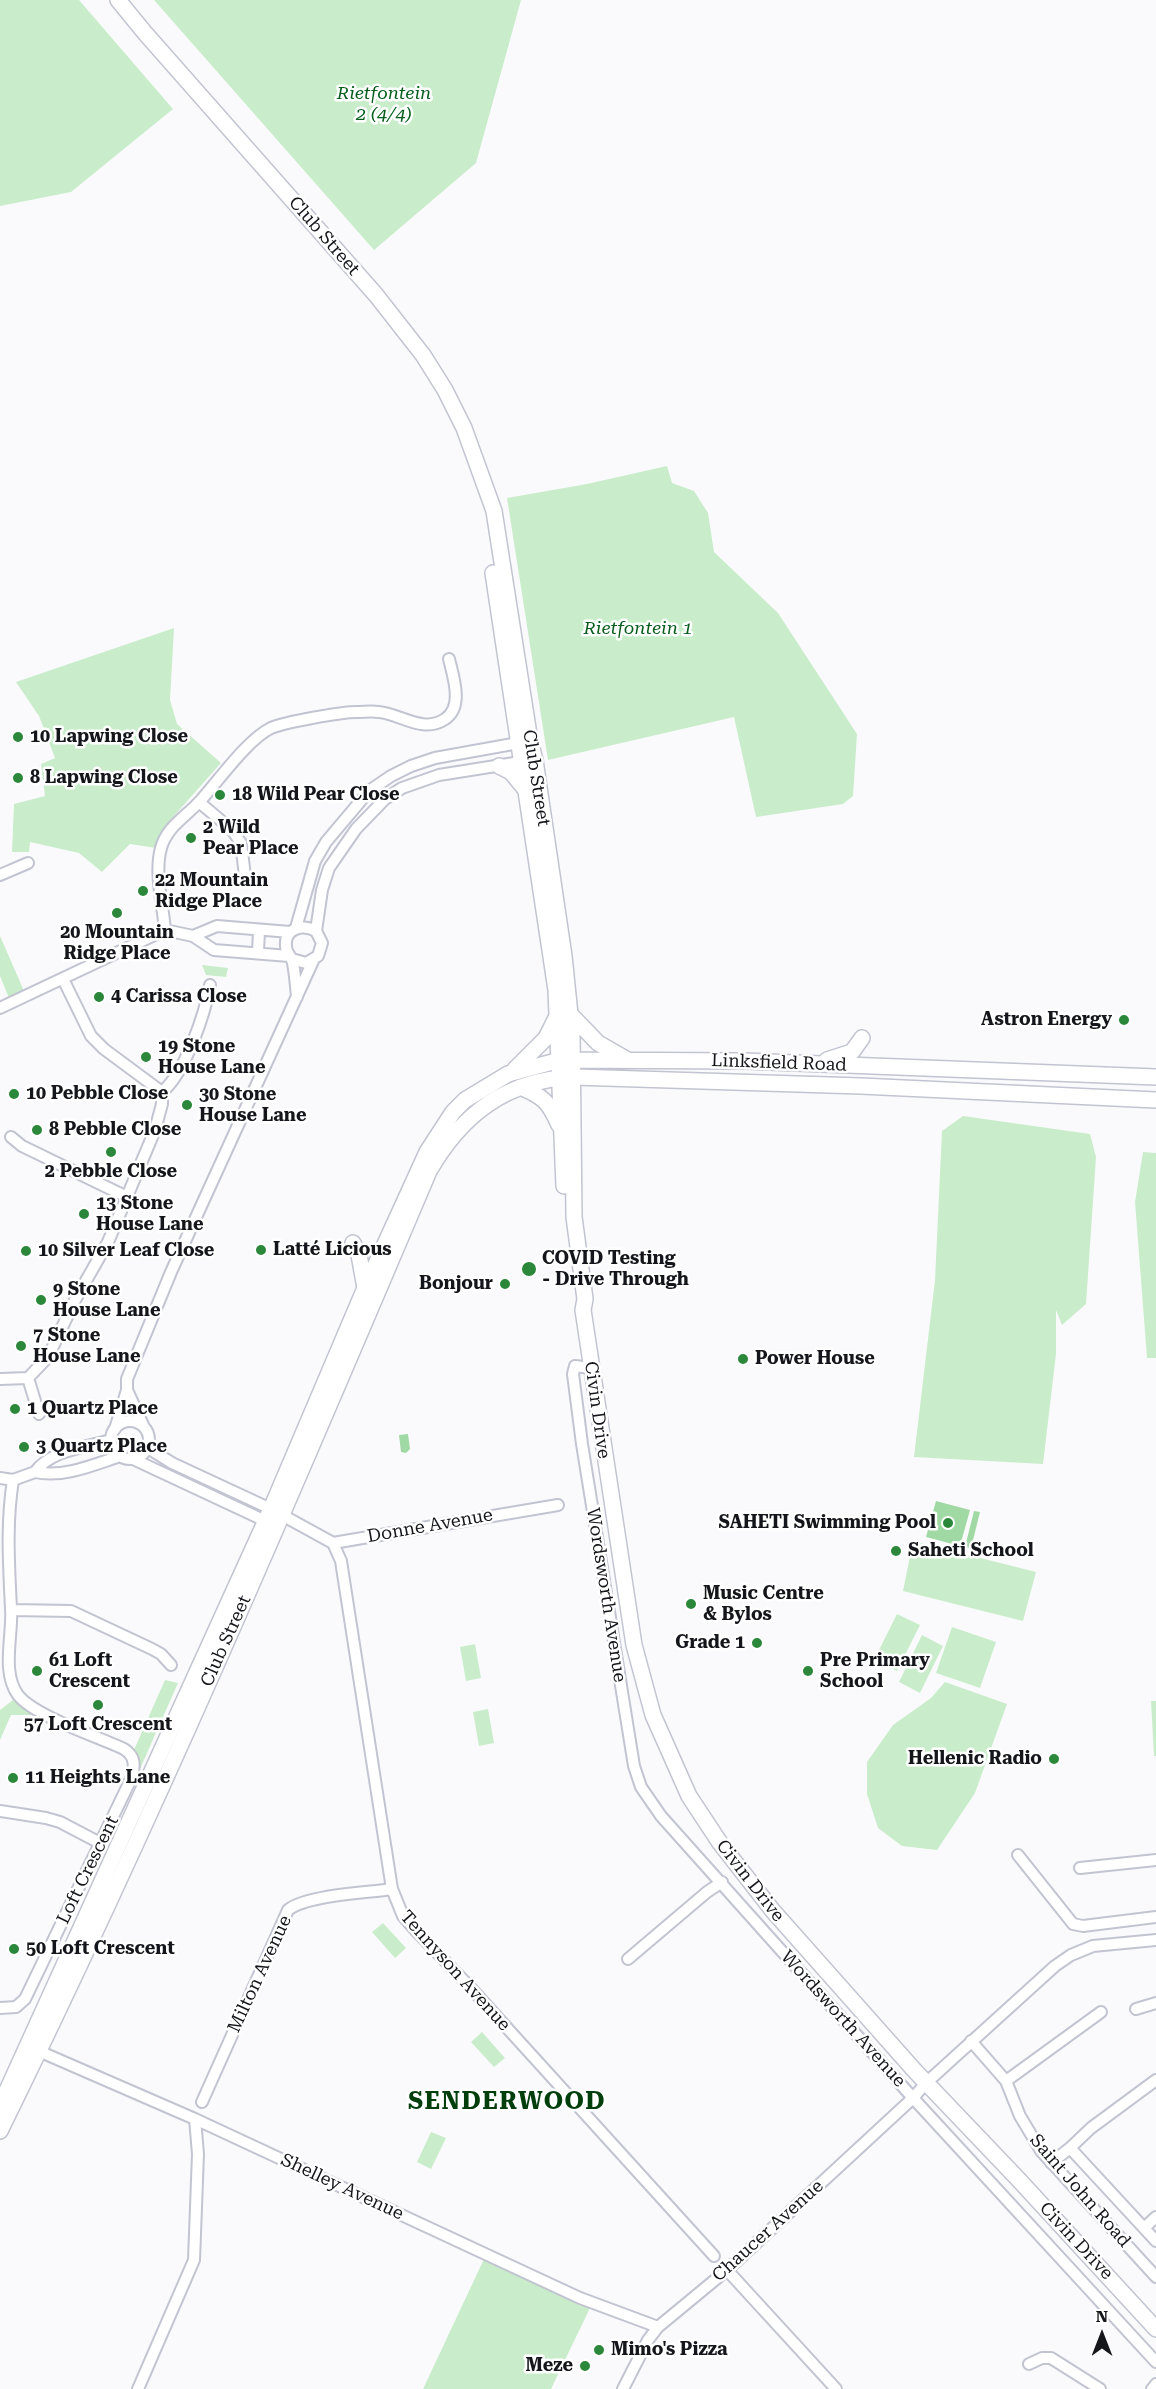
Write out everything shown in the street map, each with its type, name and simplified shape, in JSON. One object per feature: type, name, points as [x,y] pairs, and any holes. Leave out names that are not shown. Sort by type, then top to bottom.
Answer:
[{"type":"main road","name":"Club Street","points":[[118,0],[376,295],[423,355],[445,390],[464,428],[494,511],[524,742],[529,760],[564,1015],[567,1060]]},
{"type":"main road","name":"Club Street","points":[[529,760],[527,791],[554,976],[564,1015]]},
{"type":"main road","points":[[499,766],[512,772],[527,791]]},
{"type":"main road","points":[[507,1074],[539,1046],[564,1015],[598,1043],[626,1059]]},
{"type":"main road","points":[[813,1064],[852,1052],[862,1038]]},
{"type":"main road","name":"Linksfield Road","points":[[438,1145],[453,1112],[465,1100],[507,1074],[567,1060],[626,1059],[813,1064],[1156,1077]]},
{"type":"main road","name":"Civin Drive","points":[[567,1060],[562,1130],[566,1229],[578,1301],[583,1310]]},
{"type":"main road","name":"Linksfield Road","points":[[438,1145],[481,1108],[520,1087],[567,1077],[861,1086],[1156,1100]]},
{"type":"main road","name":"Civin Drive","points":[[567,1077],[574,1107],[574,1217],[591,1368],[634,1645],[653,1715],[671,1760],[689,1796],[720,1843],[773,1911],[926,2083],[1156,2329]]},
{"type":"main road","points":[[574,1107],[588,1088],[607,1077]]},
{"type":"main road","points":[[520,1087],[544,1099],[562,1130]]},
{"type":"main road","name":"Club Street","points":[[274,1519],[365,1288],[438,1145]]},
{"type":"main road","name":"Club Street","points":[[0,2132],[33,2049],[274,1519],[429,1171],[438,1145]]},
{"type":"main road","points":[[353,1244],[359,1255],[365,1288]]},
{"type":"main road","name":"Club Street","points":[[0,2106],[33,2049]]},
{"type":"street","points":[[165,930],[159,865],[161,848],[166,836],[175,824],[199,802],[239,754],[271,729],[353,712],[381,712],[418,724],[435,723],[447,718],[455,703],[456,687],[449,659]]},
{"type":"street","points":[[297,997],[291,958],[285,949],[286,940],[293,930],[315,861],[326,842],[369,791],[411,766],[435,758],[524,742]]},
{"type":"street","points":[[120,1456],[111,1440],[127,1390],[127,1379],[140,1345],[150,1332],[223,1169],[228,1148],[313,961],[321,950],[322,943],[316,931],[322,890],[329,868],[356,829],[385,799],[402,788],[439,775],[529,760]]},
{"type":"street","points":[[199,802],[232,830],[241,843],[245,876]]},
{"type":"street","points":[[0,875],[28,863]]},
{"type":"street","points":[[193,936],[217,926],[260,930],[310,928],[316,931]]},
{"type":"street","points":[[0,1008],[165,930],[193,936],[214,950],[258,952],[306,963],[313,961]]},
{"type":"street","points":[[258,952],[260,930]]},
{"type":"street","points":[[63,979],[92,1036],[104,1049],[162,1092]]},
{"type":"street","points":[[0,1379],[28,1378],[48,1357],[75,1300],[108,1242],[155,1130],[162,1104],[162,1092],[176,1077],[204,1013],[210,985]]},
{"type":"street","points":[[11,1137],[22,1146],[126,1196]]},
{"type":"street","name":"Wordsworth Avenue","points":[[591,1368],[575,1366],[573,1374],[633,1766],[641,1787],[661,1816],[913,2098],[1156,2362]]},
{"type":"street","points":[[28,1378],[39,1414]]},
{"type":"street","points":[[127,1390],[149,1436],[148,1448],[139,1457],[133,1459]]},
{"type":"street","points":[[115,1429],[125,1421],[143,1425]]},
{"type":"street","points":[[0,1478],[13,1480],[35,1472],[53,1455],[111,1440]]},
{"type":"street","points":[[148,1448],[274,1519]]},
{"type":"street","points":[[81,1449],[86,1467]]},
{"type":"street","points":[[35,1472],[49,1475],[86,1467],[120,1456],[133,1459],[274,1519],[305,1528],[333,1543]]},
{"type":"street","name":"Loft Crescent","points":[[0,2008],[16,2007],[25,1999],[132,1778],[134,1759],[124,1749],[36,1710],[18,1695],[12,1682],[9,1666],[11,1610],[7,1539],[13,1480]]},
{"type":"street","name":"Donne Avenue","points":[[333,1543],[558,1505]]},
{"type":"street","name":"Tennyson Avenue","points":[[333,1543],[341,1561],[392,1890],[403,1916],[714,2256]]},
{"type":"street","points":[[11,1610],[71,1611],[152,1649],[161,1654],[171,1665]]},
{"type":"street","points":[[0,1811],[53,1820],[100,1843]]},
{"type":"street","points":[[1018,1855],[1073,1924],[1083,1926],[1156,1917]]},
{"type":"street","points":[[1080,1868],[1156,1860]]},
{"type":"street","points":[[628,1959],[722,1882]]},
{"type":"street","name":"Milton Avenue","points":[[202,2102],[288,1910],[293,1906],[318,1899],[392,1890]]},
{"type":"street","name":"Chaucer Avenue","points":[[623,2389],[648,2340],[658,2327],[727,2270],[913,2098],[971,2041],[1055,1966],[1071,1955],[1093,1946],[1156,1940]]},
{"type":"street","points":[[1136,2009],[1156,2003]]},
{"type":"street","points":[[1006,2081],[1101,2012]]},
{"type":"street","name":"Saint John Road","points":[[971,2041],[1006,2081],[1024,2124],[1041,2151],[1156,2277]]},
{"type":"street","name":"Shelley Avenue","points":[[33,2049],[195,2119],[580,2298],[658,2327]]},
{"type":"street","points":[[1052,2163],[1091,2128],[1156,2080]]},
{"type":"street","points":[[138,2389],[194,2260],[198,2154],[195,2119]]},
{"type":"street","points":[[1070,2148],[1156,2241]]},
{"type":"street","points":[[1144,2228],[1156,2217]]},
{"type":"street","points":[[727,2270],[836,2389]]},
{"type":"street","points":[[1029,2364],[1042,2358],[1051,2358],[1100,2389]]},
{"type":"street","points":[[1152,2389],[1156,2384]]},
{"type":"green space","points":[[0,0],[79,0],[173,109],[71,192],[0,206]]},
{"type":"green space","name":"Rietfontein 2 (4/4)","points":[[154,0],[521,0],[476,163],[374,250]]},
{"type":"green space","name":"Rietfontein 1","points":[[667,466],[672,483],[694,491],[708,513],[714,552],[778,613],[857,734],[853,796],[843,804],[756,817],[734,717],[548,760],[507,498],[587,484]]},
{"type":"green space","points":[[174,628],[170,700],[177,724],[221,763],[166,825],[156,848],[130,844],[102,872],[79,853],[30,842],[29,852],[12,852],[14,804],[45,796],[41,764],[55,758],[39,716],[16,682]]},
{"type":"green space","points":[[0,936],[24,991],[9,998],[0,976]]},
{"type":"green space","points":[[202,965],[228,968],[226,977],[206,975]]},
{"type":"green space","points":[[963,1116],[1090,1134],[1096,1157],[1086,1304],[1062,1325],[1056,1310],[1056,1354],[1043,1464],[914,1457],[935,1280],[942,1131]]},
{"type":"green space","points":[[1143,1152],[1156,1153],[1156,1358],[1147,1358],[1135,1202]]},
{"type":"green space","points":[[913,1541],[1036,1572],[1023,1621],[903,1591]]},
{"type":"green space","points":[[897,1614],[920,1625],[897,1671],[874,1660]]},
{"type":"green space","points":[[952,1627],[996,1642],[980,1688],[936,1673]]},
{"type":"green space","points":[[922,1635],[943,1646],[920,1693],[899,1682]]},
{"type":"green space","points":[[475,1644],[481,1678],[466,1681],[460,1647]]},
{"type":"green space","points":[[165,1680],[178,1683],[140,1769],[133,1752]]},
{"type":"green space","points":[[945,1682],[1007,1704],[975,1793],[937,1850],[902,1846],[878,1828],[867,1794],[867,1762],[893,1725],[931,1698]]},
{"type":"green space","points":[[13,1700],[32,1715],[11,1715],[0,1740],[0,1710]]},
{"type":"green space","points":[[1151,1701],[1156,1701],[1156,1756],[1154,1756]]},
{"type":"green space","points":[[488,1709],[494,1743],[479,1746],[473,1712]]},
{"type":"green space","points":[[383,1923],[406,1948],[395,1958],[372,1932]]},
{"type":"green space","points":[[482,2032],[505,2058],[494,2067],[471,2042]]},
{"type":"green space","points":[[431,2132],[446,2138],[431,2169],[417,2162]]},
{"type":"green space","points":[[484,2259],[590,2308],[551,2389],[423,2389]]},
{"type":"shaded area","points":[[408,1434],[410,1449],[406,1453],[401,1452],[399,1435]]},
{"type":"shaded area","name":"SAHETI Swimming Pool","points":[[936,1501],[970,1510],[960,1546],[926,1537]]},
{"type":"shaded area","points":[[974,1511],[980,1512],[971,1548],[965,1547]]},
{"type":"place","name":"10 Lapwing Close","points":[[18,737]]},
{"type":"place","name":"8 Lapwing Close","points":[[18,778]]},
{"type":"place","name":"18 Wild Pear Close","points":[[220,795]]},
{"type":"place","name":"2 Wild Pear Place","points":[[191,838]]},
{"type":"place","name":"22 Mountain Ridge Place","points":[[143,891]]},
{"type":"place","name":"20 Mountain Ridge Place","points":[[117,913]]},
{"type":"place","name":"4 Carissa Close","points":[[99,997]]},
{"type":"place","name":"Astron Energy","points":[[1124,1020]]},
{"type":"place","name":"19 Stone House Lane","points":[[146,1057]]},
{"type":"place","name":"10 Pebble Close","points":[[14,1094]]},
{"type":"place","name":"30 Stone House Lane","points":[[187,1105]]},
{"type":"place","name":"8 Pebble Close","points":[[37,1130]]},
{"type":"place","name":"2 Pebble Close","points":[[111,1152]]},
{"type":"place","name":"13 Stone House Lane","points":[[84,1214]]},
{"type":"place","name":"Latté Licious","points":[[261,1250]]},
{"type":"place","name":"10 Silver Leaf Close","points":[[26,1251]]},
{"type":"place","name":"COVID Testing - Drive Through","points":[[529,1269]]},
{"type":"place","name":"Bonjour","points":[[505,1284]]},
{"type":"place","name":"9 Stone House Lane","points":[[41,1300]]},
{"type":"place","name":"7 Stone House Lane","points":[[21,1346]]},
{"type":"place","name":"Power House","points":[[743,1359]]},
{"type":"place","name":"1 Quartz Place","points":[[15,1409]]},
{"type":"place","name":"3 Quartz Place","points":[[24,1447]]},
{"type":"place","name":"SAHETI Swimming Pool","points":[[948,1523]]},
{"type":"place","name":"Saheti School","points":[[896,1551]]},
{"type":"place","name":"Music Centre & Bylos","points":[[691,1604]]},
{"type":"place","name":"Grade 1","points":[[757,1643]]},
{"type":"place","name":"61 Loft Crescent","points":[[37,1671]]},
{"type":"place","name":"Pre Primary School","points":[[808,1671]]},
{"type":"place","name":"57 Loft Crescent","points":[[98,1705]]},
{"type":"place","name":"Hellenic Radio","points":[[1054,1759]]},
{"type":"place","name":"11 Heights Lane","points":[[13,1778]]},
{"type":"place","name":"50 Loft Crescent","points":[[14,1949]]},
{"type":"place","name":"Mimo's Pizza","points":[[599,2350]]},
{"type":"place","name":"Meze","points":[[585,2366]]},
{"type":"district","name":"SENDERWOOD","points":[[507,2102]]}]
